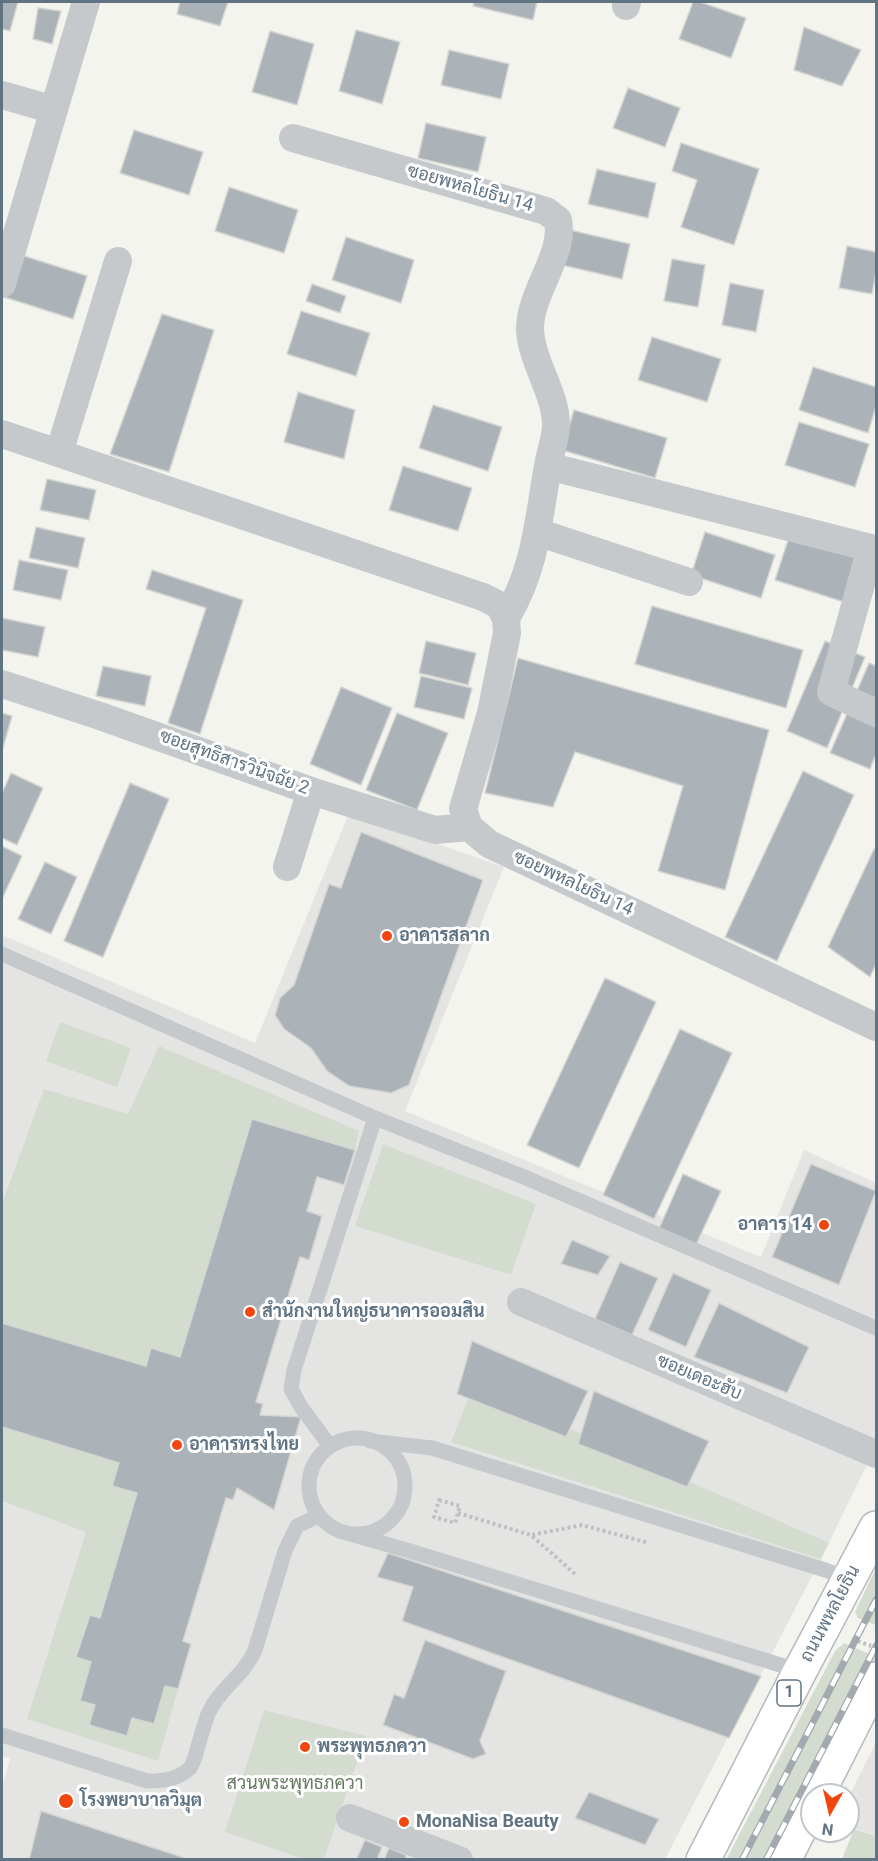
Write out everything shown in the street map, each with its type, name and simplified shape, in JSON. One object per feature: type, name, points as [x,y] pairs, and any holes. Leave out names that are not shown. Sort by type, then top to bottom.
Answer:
[{"type":"main road","name":"ถนนพหลโยธิน","points":[[703,1860],[876,1528]]},
{"type":"main road","points":[[823,1783],[876,1679]]},
{"type":"main road","points":[[784,1860],[800,1829]]},
{"type":"street","points":[[2,284],[86,2]]},
{"type":"street","points":[[2,95],[54,110]]},
{"type":"street","name":"ซอยพหลโยธิน 14","points":[[293,138],[546,211],[558,220],[559,237],[534,307],[530,328],[556,426],[537,532],[524,586],[506,618],[507,633],[491,713],[463,809],[469,827],[489,844],[876,1027]]},
{"type":"street","points":[[59,453],[118,261]]},
{"type":"street","points":[[2,434],[483,597],[499,605],[506,618]]},
{"type":"street","points":[[548,466],[871,548],[831,692],[876,713]]},
{"type":"street","points":[[537,532],[690,582]]},
{"type":"street","name":"ซอยสุทธิสารวินิจฉัย 2","points":[[2,684],[100,716],[311,791],[435,830],[469,827]]},
{"type":"street","points":[[287,867],[311,791]]},
{"type":"street","name":"ซอยเดอะฮับ","points":[[521,1302],[876,1454]]},
{"type":"street","points":[[350,1818],[459,1860]]},
{"type":"lane","points":[[2,954],[375,1118],[524,1177],[876,1328]]},
{"type":"lane","points":[[330,1446],[301,1407],[291,1389],[294,1370],[375,1118]]},
{"type":"lane","points":[[344,1532],[358,1534],[374,1532],[387,1524],[397,1513],[404,1499],[405,1482],[401,1466],[392,1452],[378,1443],[362,1438],[345,1439],[330,1446],[318,1457],[310,1472],[311,1502],[318,1516],[330,1526],[344,1532],[800,1671]]},
{"type":"lane","points":[[370,1441],[432,1448],[814,1566],[850,1580]]},
{"type":"lane","points":[[2,1735],[147,1781],[166,1781],[184,1774],[192,1766],[202,1728],[218,1695],[249,1664],[285,1551],[297,1526],[318,1516]]},
{"type":"path","points":[[439,1500],[460,1506],[458,1513],[455,1523],[434,1517],[439,1500]]},
{"type":"path","points":[[458,1513],[531,1535],[573,1574],[584,1577]]},
{"type":"path","points":[[531,1535],[582,1525],[660,1546]]},
{"type":"path","points":[[843,1636],[876,1648]]},
{"type":"shaded area","name":"สำนักงานใหญ่ธนาคารออมสิน","points":[[349,813],[504,867],[405,1111],[761,1257],[804,1150],[876,1183],[876,1446],[821,1559],[665,1859],[2,1859],[2,1786],[10,1759],[2,1756],[2,935],[255,1043]]},
{"type":"shaded area","points":[[876,1742],[876,1836],[860,1830],[860,1783],[856,1783]]},
{"type":"green space","points":[[60,1022],[131,1048],[117,1087],[46,1061]]},
{"type":"green space","points":[[159,1046],[359,1131],[355,1150],[310,1160],[138,1493],[178,1689],[158,1761],[27,1719],[86,1532],[2,1501],[2,1204],[44,1089],[128,1114]]},
{"type":"green space","points":[[383,1144],[536,1204],[511,1275],[355,1226]]},
{"type":"green space","points":[[473,1386],[829,1543],[821,1559],[451,1442]]},
{"type":"green space","points":[[876,1568],[876,1625],[858,1618],[855,1612]]},
{"type":"green space","points":[[844,1643],[876,1657],[876,1666],[815,1783],[800,1783],[800,1811],[775,1859],[726,1860],[835,1651]]},
{"type":"green space","name":"สวนพระพุทธภควา","points":[[264,1710],[366,1736],[324,1859],[303,1859],[225,1832]]},
{"type":"green space","points":[[860,1831],[876,1836],[876,1859],[842,1859],[848,1843],[860,1843]]},
{"type":"building","points":[[2,2],[18,2],[10,31],[2,29]]},
{"type":"building","points":[[180,2],[228,2],[220,26],[177,14]]},
{"type":"building","points":[[474,2],[537,2],[533,20],[473,6]]},
{"type":"building","points":[[693,2],[700,2],[746,18],[731,58],[679,39]]},
{"type":"building","points":[[38,8],[61,11],[52,44],[33,39]]},
{"type":"building","points":[[804,27],[861,50],[842,86],[794,70]]},
{"type":"building","points":[[356,30],[400,42],[382,104],[339,91]]},
{"type":"building","points":[[270,31],[314,44],[297,105],[252,92]]},
{"type":"building","points":[[449,50],[509,64],[501,99],[441,85]]},
{"type":"building","points":[[628,88],[680,108],[665,147],[613,128]]},
{"type":"building","points":[[426,123],[486,137],[478,172],[418,158]]},
{"type":"building","points":[[134,130],[203,152],[189,195],[120,173]]},
{"type":"building","points":[[681,143],[759,169],[734,245],[681,227],[697,180],[672,171]]},
{"type":"building","points":[[597,169],[656,183],[648,218],[588,204]]},
{"type":"building","points":[[229,187],[298,210],[284,253],[215,231]]},
{"type":"building","points":[[570,230],[630,244],[622,279],[562,265]]},
{"type":"building","points":[[346,237],[414,260],[401,303],[332,280]]},
{"type":"building","points":[[847,246],[876,252],[876,272],[872,294],[839,288]]},
{"type":"building","points":[[18,254],[87,276],[73,319],[4,297]]},
{"type":"building","points":[[672,259],[705,265],[698,307],[664,301]]},
{"type":"building","points":[[730,283],[764,290],[756,332],[722,325]]},
{"type":"building","points":[[312,284],[346,296],[340,313],[306,301]]},
{"type":"building","points":[[301,311],[370,333],[356,376],[287,354]]},
{"type":"building","points":[[162,314],[214,330],[169,472],[110,454]]},
{"type":"building","points":[[652,337],[721,359],[707,402],[638,380]]},
{"type":"building","points":[[813,367],[876,387],[876,406],[868,433],[799,410]]},
{"type":"building","points":[[298,392],[355,410],[344,459],[284,442]]},
{"type":"building","points":[[433,405],[502,427],[488,471],[419,448]]},
{"type":"building","points":[[574,410],[667,438],[655,478],[562,450]]},
{"type":"building","points":[[799,422],[869,444],[855,487],[785,465]]},
{"type":"building","points":[[403,466],[472,488],[458,531],[389,510]]},
{"type":"building","points":[[47,479],[96,490],[89,520],[40,510]]},
{"type":"building","points":[[36,527],[85,538],[78,568],[29,558]]},
{"type":"building","points":[[705,532],[775,555],[761,598],[691,575]]},
{"type":"building","points":[[789,537],[858,558],[844,602],[775,580]]},
{"type":"building","points":[[19,560],[68,570],[61,600],[13,590]]},
{"type":"building","points":[[152,570],[243,600],[200,734],[168,723],[206,608],[146,589]]},
{"type":"building","points":[[652,606],[803,650],[786,708],[635,664]]},
{"type":"building","points":[[2,618],[45,627],[38,657],[2,650]]},
{"type":"building","points":[[426,641],[476,653],[468,685],[419,673]]},
{"type":"building","points":[[825,641],[865,657],[827,748],[787,731]]},
{"type":"building","points":[[518,658],[769,730],[725,890],[658,871],[683,786],[575,752],[553,807],[485,793]]},
{"type":"building","points":[[869,663],[876,666],[876,754],[870,769],[830,753]]},
{"type":"building","points":[[103,666],[151,676],[145,706],[96,696]]},
{"type":"building","points":[[421,676],[472,688],[464,719],[414,707]]},
{"type":"building","points":[[341,687],[392,708],[361,785],[310,764]]},
{"type":"building","points":[[2,713],[12,716],[2,751]]},
{"type":"building","points":[[397,713],[448,733],[417,810],[366,790]]},
{"type":"building","points":[[803,771],[854,795],[777,961],[725,937]]},
{"type":"building","points":[[11,773],[43,788],[17,845],[2,838],[2,793]]},
{"type":"building","points":[[130,783],[169,799],[103,957],[64,941]]},
{"type":"building","name":"อาคารสลาก","points":[[361,832],[483,880],[409,1085],[391,1093],[349,1086],[327,1071],[311,1048],[284,1029],[275,1015],[280,998],[294,985],[329,884],[341,888]]},
{"type":"building","points":[[2,846],[22,856],[2,899]]},
{"type":"building","points":[[874,849],[876,851],[876,964],[870,977],[828,947]]},
{"type":"building","points":[[45,862],[77,877],[51,934],[18,919]]},
{"type":"building","points":[[605,978],[656,1002],[579,1168],[527,1145]]},
{"type":"building","points":[[680,1029],[732,1053],[654,1219],[603,1195]]},
{"type":"building","name":"อาคารทรงไทย","points":[[252,1119],[355,1150],[344,1185],[317,1177],[307,1211],[322,1216],[309,1260],[300,1257],[256,1402],[263,1404],[260,1415],[301,1417],[274,1510],[237,1488],[233,1500],[226,1498],[183,1641],[191,1644],[178,1689],[165,1686],[154,1724],[132,1718],[127,1736],[89,1725],[95,1705],[80,1701],[91,1662],[76,1657],[90,1615],[100,1618],[137,1493],[112,1486],[119,1463],[2,1427],[2,1323],[146,1366],[151,1348],[180,1357]]},
{"type":"building","name":"อาคาร 14","points":[[811,1164],[876,1191],[839,1285],[772,1257]]},
{"type":"building","points":[[683,1174],[721,1191],[695,1247],[658,1231]]},
{"type":"building","points":[[572,1240],[610,1256],[598,1275],[561,1264]]},
{"type":"building","points":[[620,1262],[658,1278],[632,1335],[595,1319]]},
{"type":"building","points":[[673,1273],[711,1290],[686,1347],[648,1330]]},
{"type":"building","points":[[719,1303],[809,1347],[787,1393],[694,1357]]},
{"type":"building","points":[[472,1341],[588,1391],[566,1437],[457,1394]]},
{"type":"building","points":[[594,1391],[709,1441],[687,1487],[578,1444]]},
{"type":"building","points":[[388,1553],[761,1676],[729,1738],[402,1621],[413,1587],[377,1577]]},
{"type":"building","points":[[425,1640],[506,1671],[480,1741],[486,1754],[473,1759],[383,1725],[394,1694],[404,1698]]},
{"type":"building","points":[[589,1792],[659,1819],[645,1845],[575,1818]]},
{"type":"building","points":[[41,1811],[191,1860],[29,1860]]},
{"type":"building","points":[[365,1840],[382,1847],[377,1860],[356,1860]]},
{"type":"building","points":[[389,1848],[406,1855],[405,1860],[384,1860]]},
{"type":"railway","points":[[742,1860],[876,1600]]},
{"type":"railway","points":[[766,1860],[876,1646]]},
{"type":"place","name":"อาคารสลาก","points":[[387,936]]},
{"type":"place","name":"อาคาร 14","points":[[824,1225]]},
{"type":"place","name":"สำนักงานใหญ่ธนาคารออมสิน","points":[[250,1312]]},
{"type":"place","name":"อาคารทรงไทย","points":[[177,1445]]},
{"type":"place","name":"พระพุทธภควา","points":[[305,1747]]},
{"type":"place","name":"โรงพยาบาลวิมุต","points":[[66,1801]]},
{"type":"place","name":"MonaNisa Beauty","points":[[404,1822]]}]
